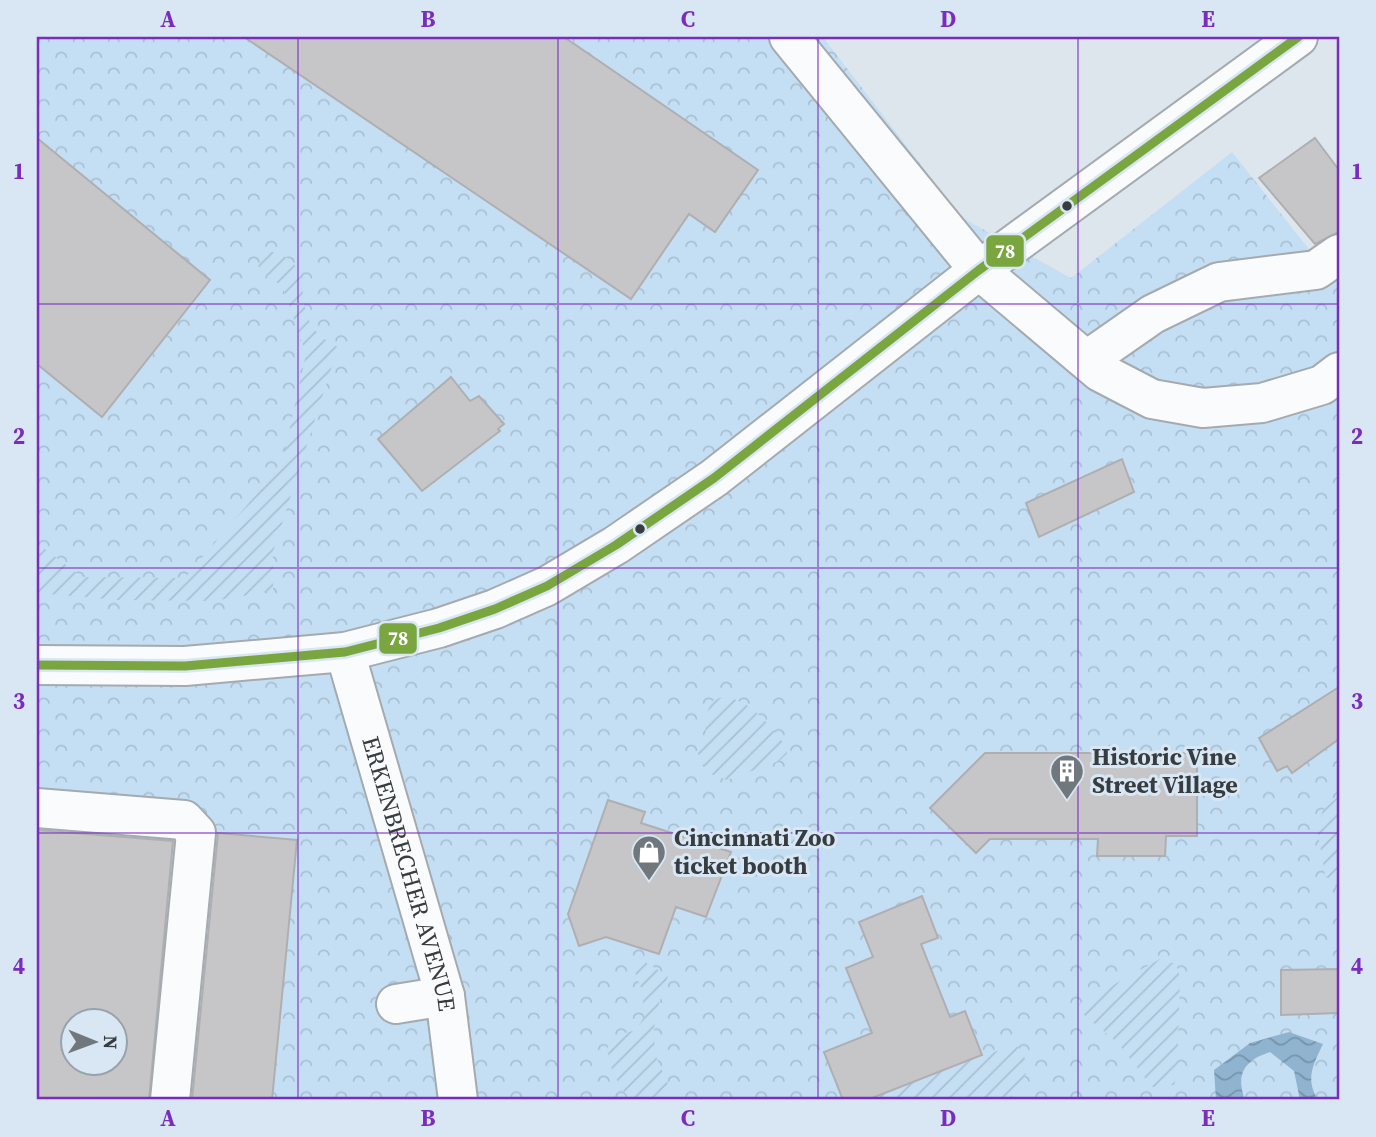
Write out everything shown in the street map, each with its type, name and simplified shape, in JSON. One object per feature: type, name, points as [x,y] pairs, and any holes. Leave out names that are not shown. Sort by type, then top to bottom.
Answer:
[{"type":"main road","points":[[789,37],[979,270],[1100,372],[1152,400],[1203,408],[1262,403],[1322,385],[1339,372]]},
{"type":"main road","points":[[37,665],[185,666],[345,652],[439,628],[495,609],[547,586],[616,545],[715,478],[979,270],[1298,37]]},
{"type":"main road","points":[[1087,360],[1153,314],[1219,282],[1316,270],[1339,254]]},
{"type":"main road","name":"ERKENBRECHER AVENUE","points":[[345,652],[445,996],[458,1100]]},
{"type":"main road","points":[[37,808],[184,820],[196,833],[170,1100]]},
{"type":"main road","points":[[396,1004],[445,996]]},
{"type":"green space","points":[[37,37],[823,37],[961,217],[1071,278],[1232,152],[1312,253],[1339,236],[1339,1100],[37,1100]]},
{"type":"green space","points":[[268,250],[289,259],[297,268],[312,326],[322,337],[338,347],[273,552],[273,591],[213,601],[118,600],[37,593],[37,543],[82,577],[185,578],[282,464],[306,354],[283,288],[258,266]]},
{"type":"green space","points":[[722,697],[742,703],[759,715],[787,747],[787,754],[779,761],[727,780],[708,773],[697,752],[706,740],[705,717],[712,701]]},
{"type":"green space","points":[[1339,796],[1339,892],[1325,875],[1317,828],[1323,810]]},
{"type":"green space","points":[[640,959],[668,976],[656,1014],[654,1032],[656,1055],[668,1083],[664,1100],[632,1100],[617,1080],[608,1054],[610,1037],[636,1030],[644,1017],[642,990],[632,965],[634,960]]},
{"type":"green space","points":[[1160,959],[1176,964],[1180,977],[1177,1076],[1174,1085],[1152,1087],[1118,1043],[1083,1014],[1079,1004]]},
{"type":"green space","points":[[1017,1046],[1026,1061],[1025,1075],[1018,1089],[1006,1100],[880,1100],[880,1095],[982,1055]]},
{"type":"water","points":[[1289,1032],[1323,1044],[1311,1079],[1318,1100],[1300,1100],[1294,1071],[1270,1052],[1254,1059],[1244,1069],[1241,1083],[1245,1100],[1216,1100],[1214,1070],[1250,1043]]},
{"type":"building","points":[[244,37],[564,37],[758,170],[715,232],[689,214],[631,299]]},
{"type":"building","points":[[37,138],[210,280],[102,417],[37,364]]},
{"type":"building","points":[[1315,138],[1339,170],[1339,232],[1315,244],[1259,178]]},
{"type":"building","points":[[451,377],[470,401],[479,396],[504,424],[498,429],[500,431],[422,491],[378,439]]},
{"type":"building","points":[[1122,459],[1134,492],[1039,537],[1026,503]]},
{"type":"building","points":[[1339,687],[1339,739],[1292,773],[1287,766],[1277,771],[1259,738]]},
{"type":"building","name":"Historic Vine Street Village","points":[[985,753],[1197,753],[1197,836],[1166,836],[1165,856],[1097,856],[1098,839],[990,839],[976,853],[930,808]]},
{"type":"building","name":"Cincinnati Zoo ticket booth","points":[[608,800],[645,812],[641,823],[731,852],[706,917],[676,907],[659,954],[606,937],[579,946],[568,914]]},
{"type":"building","points":[[37,830],[173,841],[149,1100],[37,1100]]},
{"type":"building","points":[[218,833],[297,840],[272,1100],[192,1100]]},
{"type":"building","points":[[922,896],[938,938],[921,944],[950,1017],[965,1011],[982,1055],[867,1100],[843,1100],[824,1052],[872,1033],[846,968],[873,957],[859,922]]},
{"type":"building","points":[[1339,969],[1339,1013],[1281,1015],[1281,970]]},
{"type":"transit line","name":"78","points":[[37,665],[185,666],[345,652],[439,628],[495,609],[547,586],[616,545],[714,478],[979,270],[1298,37]]},
{"type":"place","name":"Historic Vine Street Village","points":[[1067,801]]},
{"type":"place","name":"Cincinnati Zoo ticket booth","points":[[649,882]]}]
